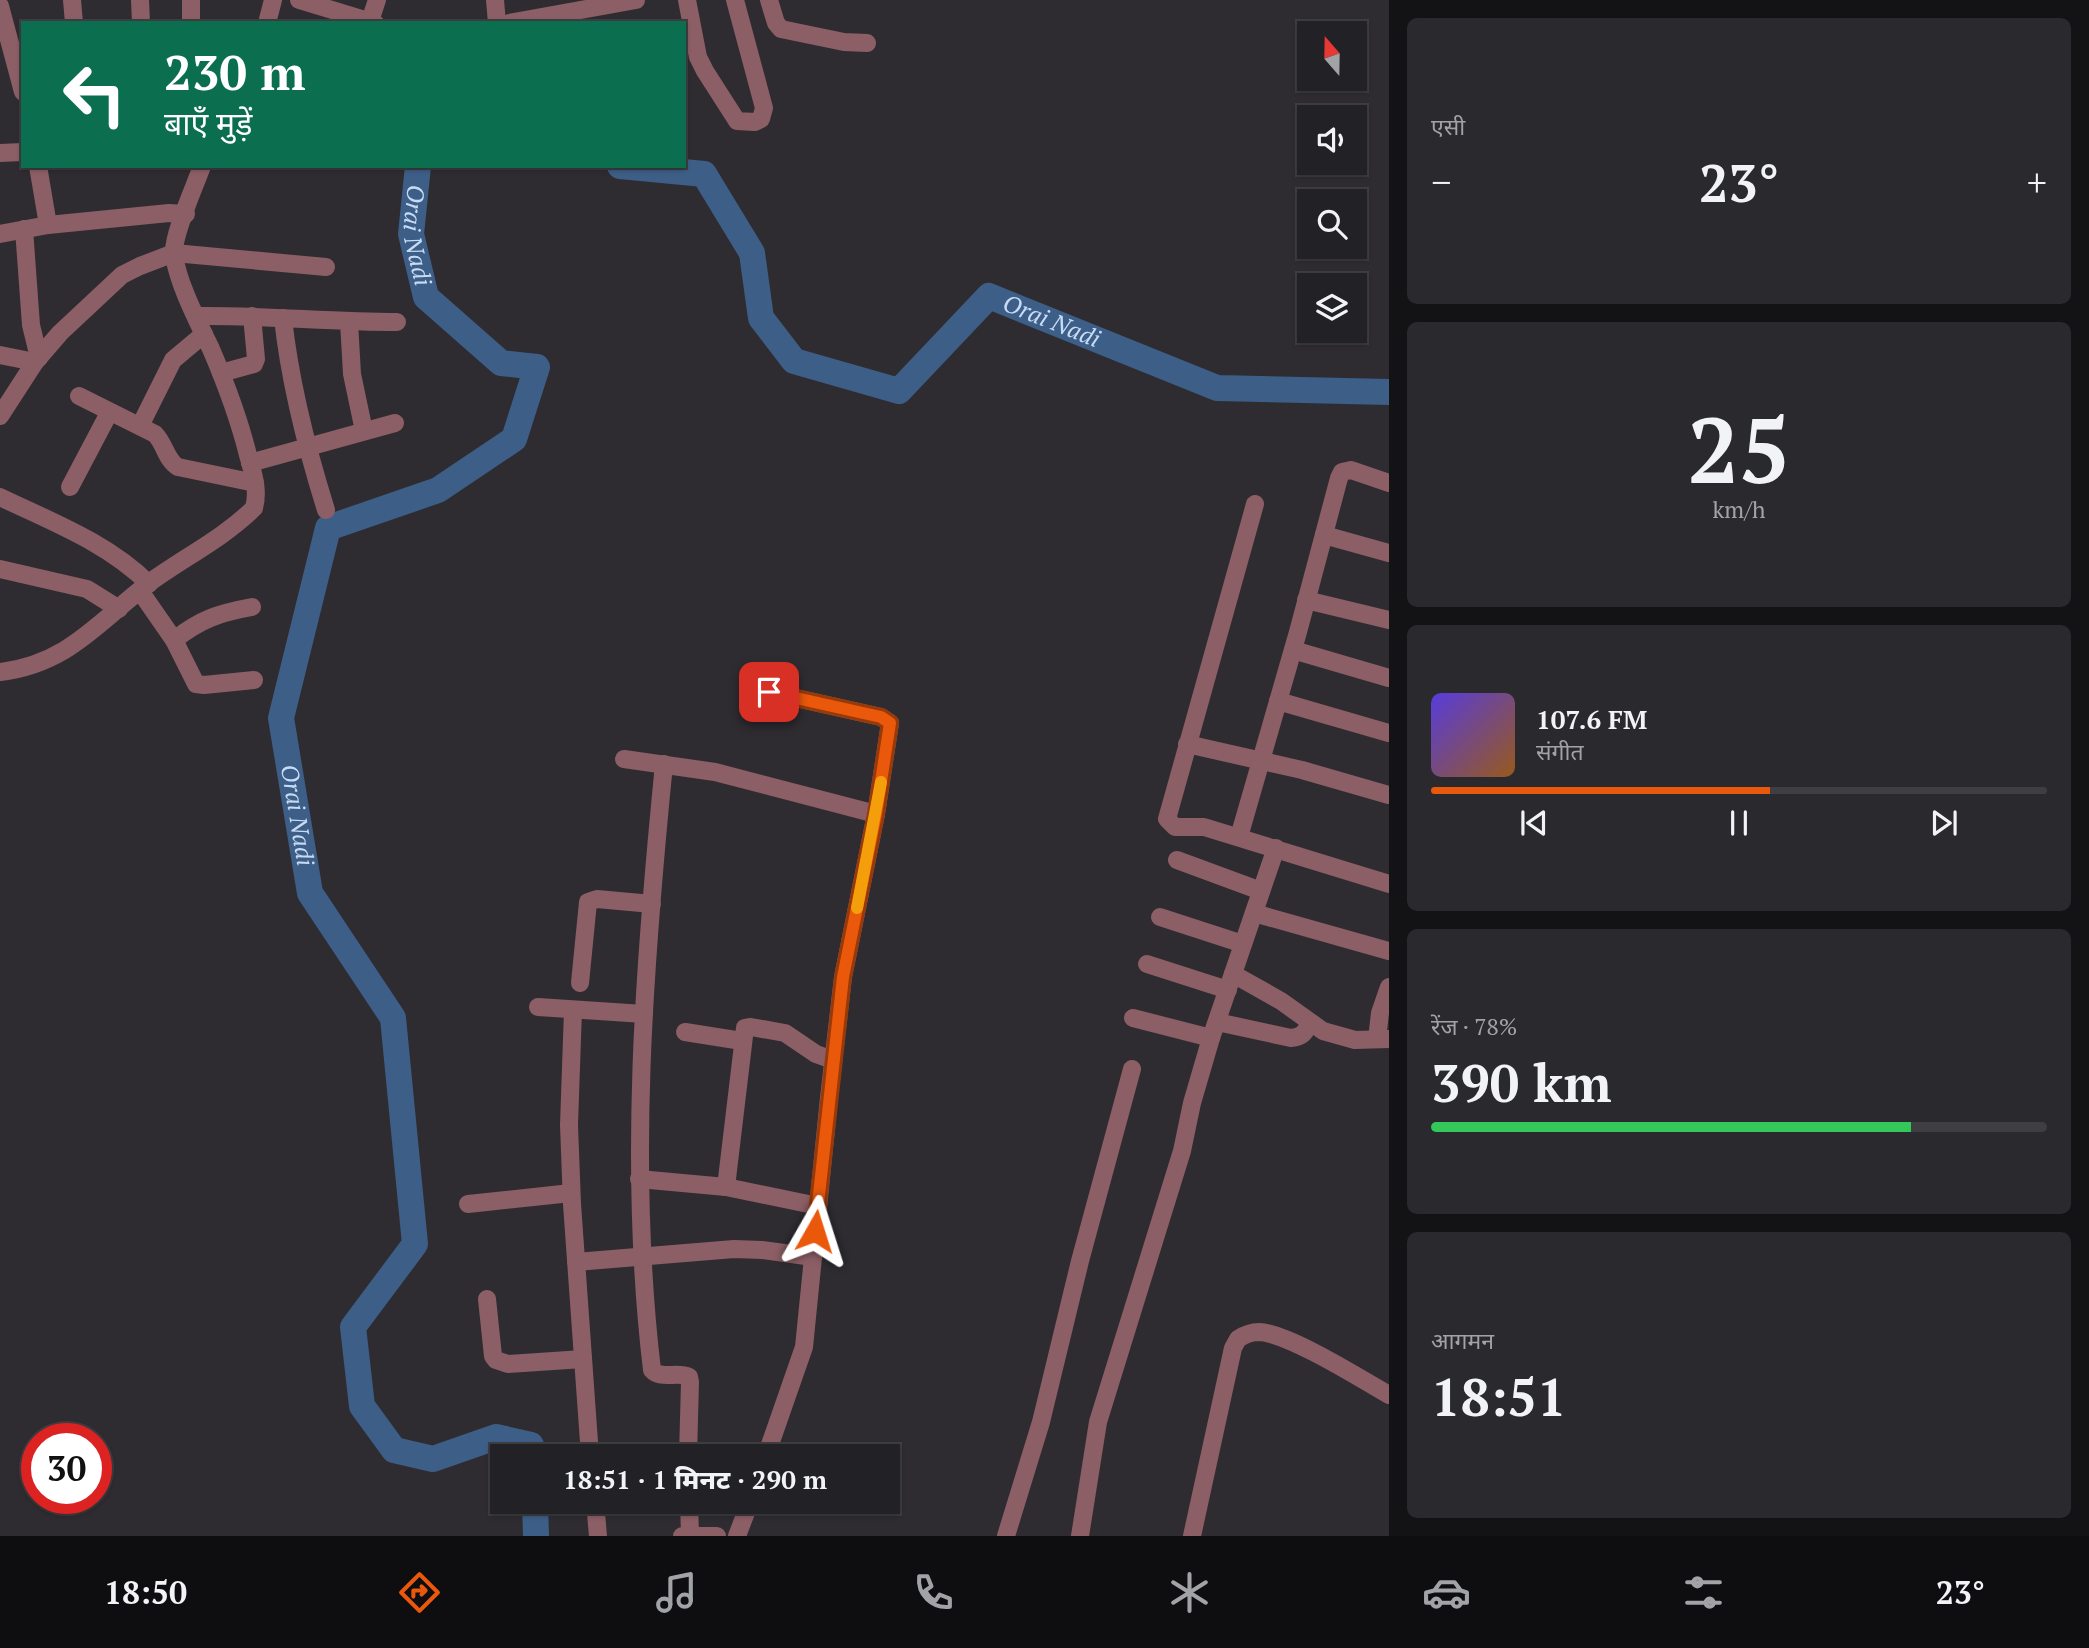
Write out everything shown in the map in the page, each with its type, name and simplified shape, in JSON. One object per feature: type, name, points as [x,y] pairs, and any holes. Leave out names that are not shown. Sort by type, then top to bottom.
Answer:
[{"type":"street","points":[[72,0],[74,21]]},
{"type":"street","points":[[140,0],[141,21]]},
{"type":"street","points":[[191,0],[191,21]]},
{"type":"street","points":[[268,21],[273,0]]},
{"type":"street","points":[[299,0],[370,21]]},
{"type":"street","points":[[373,21],[377,0]]},
{"type":"street","points":[[495,0],[498,21]]},
{"type":"street","points":[[516,21],[565,6],[636,0]]},
{"type":"street","points":[[687,0],[694,43],[705,71],[737,121],[755,122],[761,119],[764,108],[735,0]]},
{"type":"street","points":[[769,0],[776,23],[781,29],[844,42],[867,43]]},
{"type":"street","points":[[0,6],[4,34],[21,86]]},
{"type":"street","points":[[0,153],[21,152]]},
{"type":"street","points":[[38,168],[48,225]]},
{"type":"street","points":[[0,672],[45,662],[76,644],[144,588],[254,508],[257,498],[255,483],[242,427],[183,285],[174,253],[201,168]]},
{"type":"street","points":[[0,234],[48,225],[169,213],[186,214]]},
{"type":"street","points":[[24,229],[31,325],[37,360]]},
{"type":"street","points":[[0,416],[37,360],[101,292],[122,275],[174,253],[326,267]]},
{"type":"street","points":[[196,316],[397,322]]},
{"type":"street","points":[[221,373],[254,364],[256,359],[253,316]]},
{"type":"street","points":[[283,318],[287,359],[306,447],[326,510]]},
{"type":"street","points":[[349,322],[352,374],[364,431]]},
{"type":"street","points":[[139,426],[173,360],[204,334]]},
{"type":"street","points":[[0,355],[37,360]]},
{"type":"street","points":[[79,396],[155,434],[162,441],[168,458],[178,467],[255,483]]},
{"type":"street","points":[[70,487],[109,413]]},
{"type":"street","points":[[250,463],[396,423]]},
{"type":"street","points":[[1239,837],[1342,472],[1352,470],[1389,483]]},
{"type":"street","points":[[0,497],[111,552],[132,568],[196,684],[254,680]]},
{"type":"street","points":[[1255,505],[1167,819],[1175,827],[1204,827],[1389,884]]},
{"type":"street","points":[[1324,535],[1389,553]]},
{"type":"street","points":[[0,569],[87,589],[119,609]]},
{"type":"street","points":[[1306,600],[1389,620]]},
{"type":"street","points":[[174,640],[211,617],[252,607]]},
{"type":"street","points":[[1293,650],[1389,678]]},
{"type":"street","points":[[769,692],[886,719],[890,723],[876,814],[843,977],[804,1348],[770,1444]]},
{"type":"street","points":[[1278,701],[1389,733]]},
{"type":"street","points":[[1186,744],[1389,794]]},
{"type":"street","points":[[624,759],[715,772],[876,814]]},
{"type":"street","points":[[664,764],[644,1014],[639,1179],[641,1255],[652,1370],[659,1375],[684,1374],[689,1377],[688,1444]]},
{"type":"street","points":[[1080,1536],[1098,1422],[1182,1151],[1192,1103],[1214,1030],[1276,848]]},
{"type":"street","points":[[1177,860],[1261,891]]},
{"type":"street","points":[[580,983],[587,902],[597,899],[652,904]]},
{"type":"street","points":[[1254,913],[1389,951]]},
{"type":"street","points":[[1160,917],[1243,944]]},
{"type":"street","points":[[1147,964],[1230,982],[1281,1001],[1310,1023],[1339,1037],[1355,1040],[1383,1039],[1388,994]]},
{"type":"street","points":[[538,1007],[644,1014]]},
{"type":"street","points":[[573,1010],[569,1125],[571,1193],[589,1444]]},
{"type":"street","points":[[1133,1018],[1291,1038],[1300,1037],[1310,1023]]},
{"type":"street","points":[[726,1187],[745,1028],[785,1033],[816,1054],[833,1060]]},
{"type":"street","points":[[685,1032],[742,1041]]},
{"type":"street","points":[[1006,1536],[1041,1422],[1080,1261],[1132,1069]]},
{"type":"street","points":[[639,1179],[726,1187],[818,1206]]},
{"type":"street","points":[[468,1204],[571,1193]]},
{"type":"street","points":[[576,1262],[734,1249],[813,1257]]},
{"type":"street","points":[[487,1299],[496,1360],[508,1364],[583,1359]]},
{"type":"street","points":[[1192,1536],[1233,1348],[1238,1339],[1257,1332],[1274,1335],[1322,1357],[1389,1395]]},
{"type":"street","points":[[596,1514],[598,1536]]},
{"type":"street","points":[[689,1514],[690,1535]]},
{"type":"street","points":[[737,1536],[745,1514]]},
{"type":"street","points":[[682,1536],[717,1536]]},
{"type":"waterway","name":"Orai Nadi","points":[[418,168],[411,234],[426,297],[501,363],[537,367],[514,439],[438,490],[328,528],[281,718],[310,893],[393,1018],[415,1244],[353,1327],[362,1406],[394,1450],[433,1459],[496,1437],[527,1444]]},
{"type":"waterway","name":"Orai Nadi","points":[[641,168],[704,174],[752,253],[761,318],[794,361],[899,391],[989,296],[1217,388],[1389,392]]},
{"type":"waterway","name":"Orai Nadi","points":[[535,1514],[536,1536]]},
{"type":"slow traffic","points":[[857,908],[881,782]]},
{"type":"route","points":[[769,692],[881,717],[890,723],[876,814],[843,977],[815,1231]]}]
